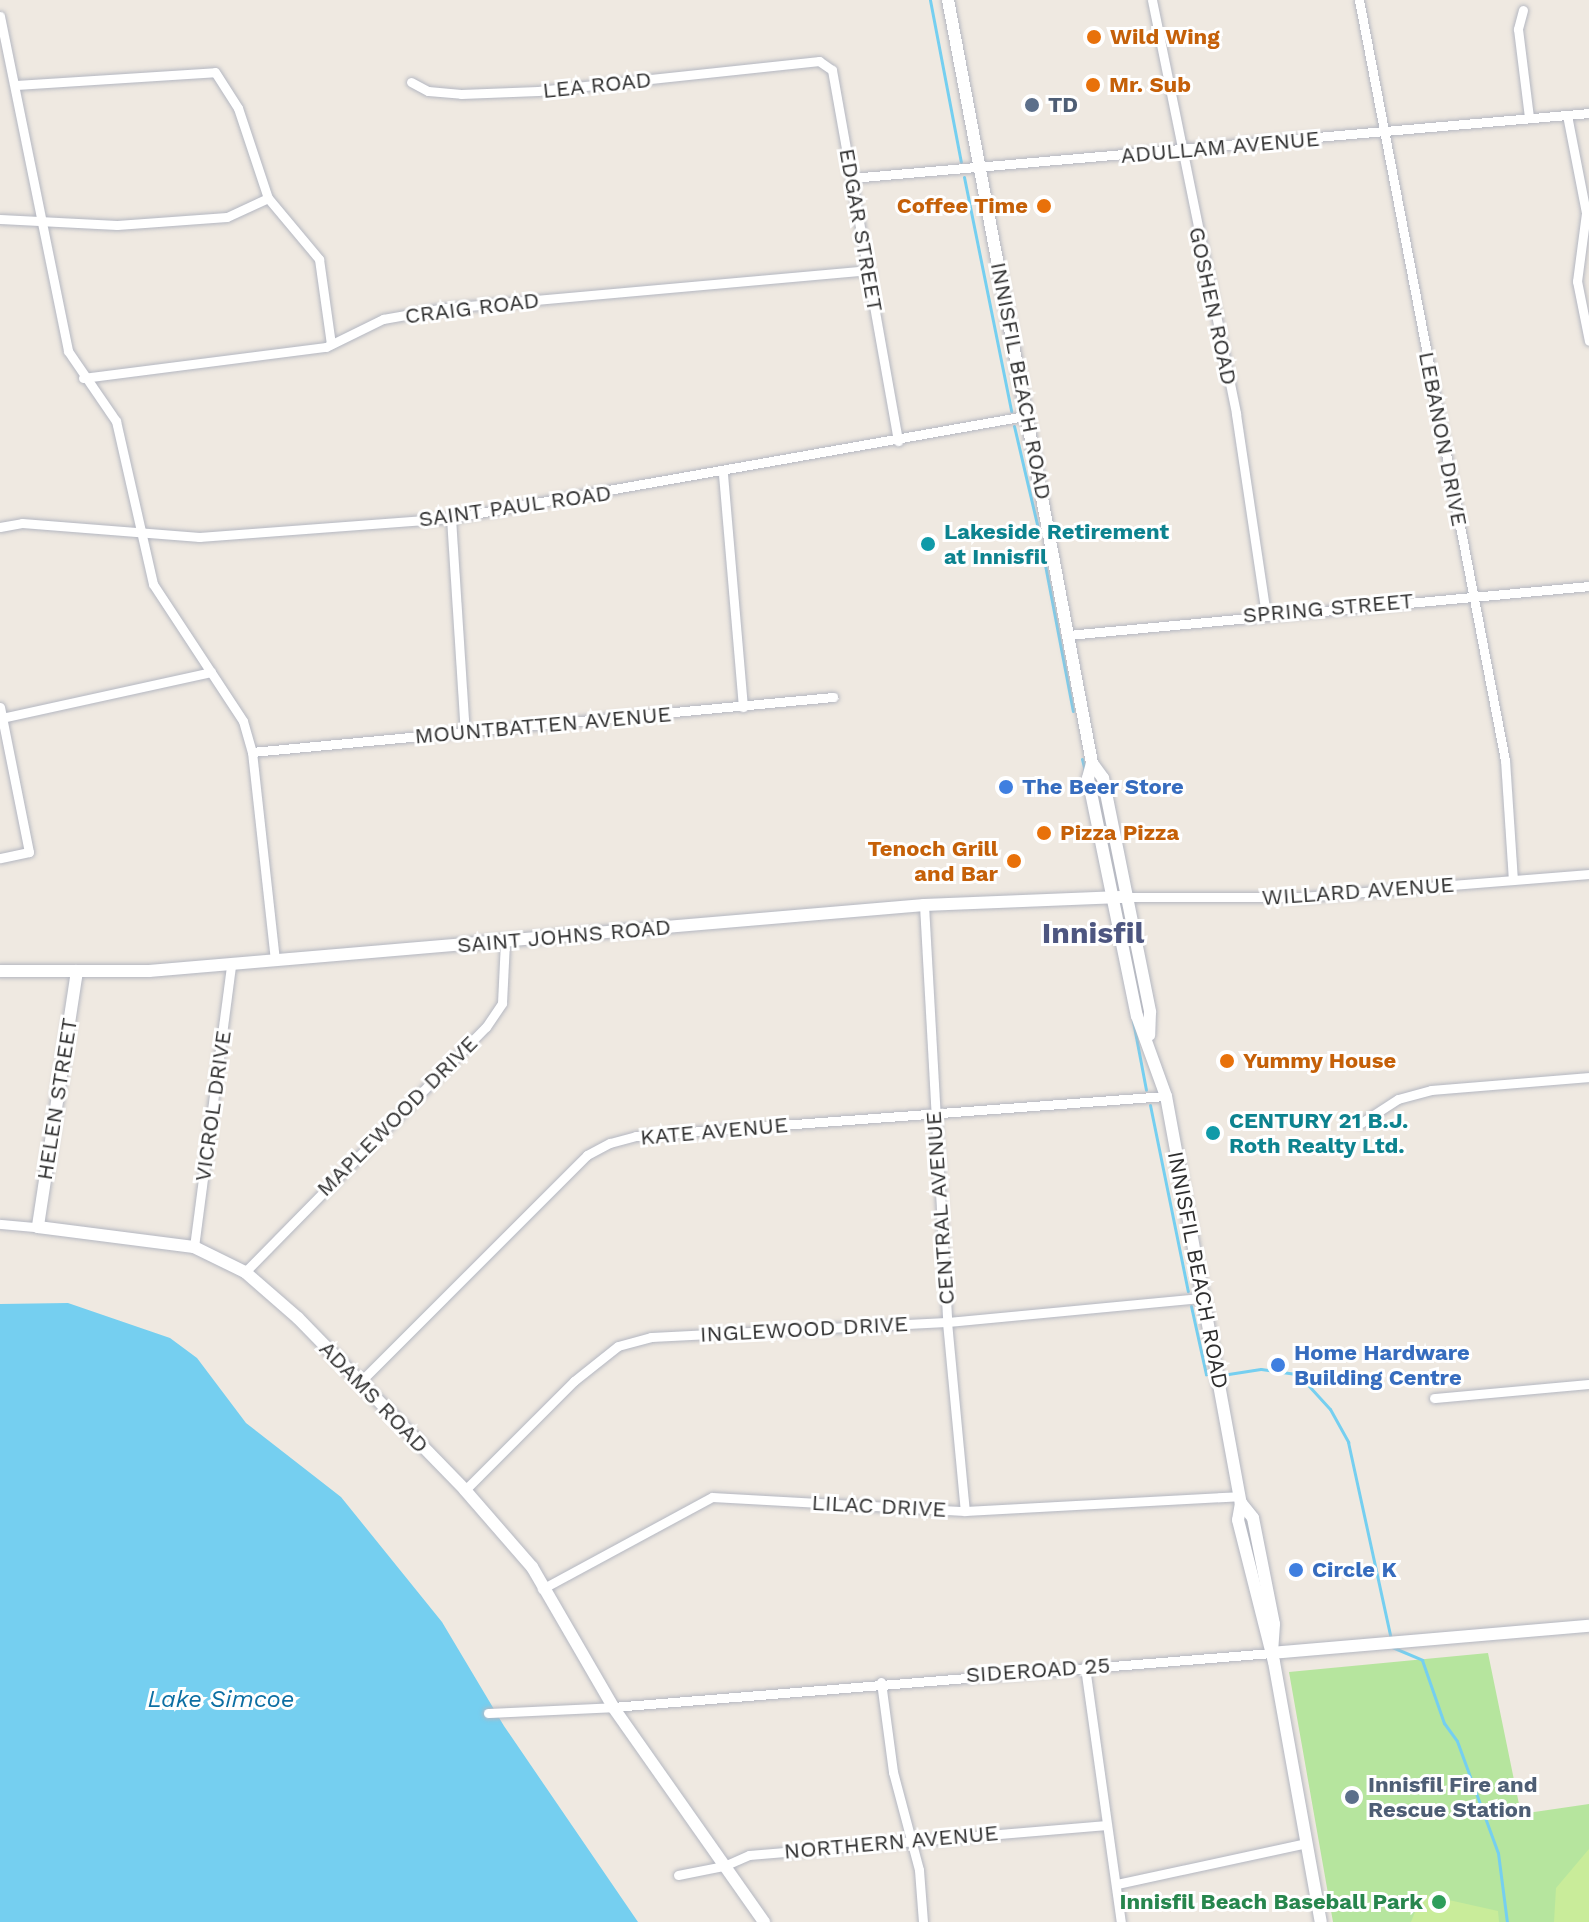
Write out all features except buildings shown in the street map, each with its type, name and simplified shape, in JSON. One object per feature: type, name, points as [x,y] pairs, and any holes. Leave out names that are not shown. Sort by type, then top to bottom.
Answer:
[{"type":"street","name":"INNISFIL BEACH ROAD","points":[[948,0],[1092,763],[1088,778],[1137,1016],[1149,1038],[1166,1096],[1199,1298],[1240,1500],[1253,1518],[1271,1605],[1271,1653],[1321,1922]]},
{"type":"street","name":"GOSHEN ROAD","points":[[1152,0],[1236,414],[1266,614]]},
{"type":"street","name":"LEBANON DRIVE","points":[[1359,0],[1505,760],[1513,879]]},
{"type":"street","points":[[1523,10],[1518,29],[1529,117]]},
{"type":"street","points":[[0,16],[68,351],[83,378],[116,421],[145,536],[153,584],[243,721],[252,752],[275,960]]},
{"type":"street","name":"EDGAR STREET","points":[[783,66],[819,61],[832,70],[898,441]]},
{"type":"street","name":"LEA ROAD","points":[[411,82],[428,91],[461,94],[538,91],[783,66]]},
{"type":"street","points":[[16,85],[215,72],[238,108],[268,198],[319,259],[331,344]]},
{"type":"street","name":"ADULLAM AVENUE","points":[[851,178],[1589,113]]},
{"type":"street","points":[[1567,115],[1586,213],[1577,281],[1589,341]]},
{"type":"street","points":[[0,219],[117,225],[227,217],[268,198]]},
{"type":"street","name":"CRAIG ROAD","points":[[83,378],[331,344],[383,319],[445,308],[868,270]]},
{"type":"street","name":"SAINT PAUL ROAD","points":[[0,527],[22,523],[145,536],[270,535],[451,518],[723,474],[1025,416]]},
{"type":"street","points":[[723,474],[743,707]]},
{"type":"street","points":[[451,518],[465,733]]},
{"type":"street","name":"SPRING STREET","points":[[1068,635],[1589,586]]},
{"type":"street","points":[[2,718],[211,672]]},
{"type":"street","name":"MOUNTBATTEN AVENUE","points":[[252,752],[833,697]]},
{"type":"street","points":[[0,707],[29,852],[0,858]]},
{"type":"street","name":"INNISFIL BEACH ROAD","points":[[1092,763],[1103,778],[1150,1012],[1149,1038]]},
{"type":"street","name":"WILLARD AVENUE","points":[[1127,897],[1302,897],[1589,874]]},
{"type":"street","name":"SAINT JOHNS ROAD","points":[[0,971],[231,965],[924,905],[1127,897]]},
{"type":"street","name":"CENTRAL AVENUE","points":[[924,905],[947,1322],[965,1511]]},
{"type":"street","name":"MAPLEWOOD DRIVE","points":[[245,1272],[486,1027],[502,1003],[505,941]]},
{"type":"street","name":"VICROL DRIVE","points":[[194,1247],[231,965]]},
{"type":"street","name":"HELEN STREET","points":[[38,1227],[77,971]]},
{"type":"street","points":[[1361,1123],[1398,1099],[1431,1090],[1589,1077]]},
{"type":"street","name":"KATE AVENUE","points":[[359,1383],[587,1155],[610,1143],[636,1136],[1166,1096]]},
{"type":"street","points":[[0,1224],[38,1227]]},
{"type":"street","name":"ADAMS ROAD","points":[[38,1227],[194,1247],[245,1272],[298,1318],[465,1490],[532,1567],[613,1707],[764,1922]]},
{"type":"street","name":"INGLEWOOD DRIVE","points":[[465,1490],[574,1381],[618,1346],[651,1337],[947,1322],[1199,1298]]},
{"type":"street","points":[[1434,1398],[1589,1384]]},
{"type":"street","name":"LILAC DRIVE","points":[[542,1589],[712,1497],[965,1511],[1240,1500]]},
{"type":"street","name":"SIDEROAD 25","points":[[488,1713],[613,1707],[881,1682],[1589,1626]]},
{"type":"street","points":[[1085,1667],[1121,1922]]},
{"type":"street","points":[[881,1682],[893,1772],[909,1838],[923,1922]]},
{"type":"street","name":"NORTHERN AVENUE","points":[[678,1875],[724,1866],[749,1855],[909,1838],[1107,1825]]},
{"type":"street","points":[[1117,1884],[1307,1843]]},
{"type":"green space","points":[[1488,1653],[1521,1814],[1589,1804],[1589,1922],[1333,1922],[1289,1672]]},
{"type":"green space","points":[[1589,1849],[1589,1922],[1554,1922],[1556,1888]]},
{"type":"green space","name":"Innisfil Beach Baseball Park","points":[[1422,1894],[1498,1911],[1499,1922],[1411,1922]]},
{"type":"water","name":"Lake Simcoe","points":[[68,1303],[170,1338],[197,1358],[246,1423],[341,1497],[442,1622],[504,1726],[638,1922],[0,1922],[0,1304]]},
{"type":"waterway","points":[[930,0],[961,162]]},
{"type":"waterway","points":[[964,177],[1011,411]]},
{"type":"waterway","points":[[1014,426],[1039,533]]},
{"type":"waterway","points":[[1042,549],[1073,711]]},
{"type":"waterway","points":[[1082,759],[1085,771]]},
{"type":"waterway","points":[[1133,1021],[1146,1090]]},
{"type":"waterway","points":[[1150,1105],[1188,1291]]},
{"type":"waterway","points":[[1191,1306],[1206,1374],[1214,1374]]},
{"type":"waterway","points":[[1222,1375],[1261,1369],[1298,1374],[1330,1409],[1348,1442],[1391,1640]]},
{"type":"waterway","points":[[1392,1647],[1422,1660],[1444,1723],[1457,1741],[1498,1853],[1507,1922]]},
{"type":"place","name":"Wild Wing","points":[[1094,37]]},
{"type":"place","name":"Mr. Sub","points":[[1093,85]]},
{"type":"place","name":"TD","points":[[1032,105]]},
{"type":"place","name":"Coffee Time","points":[[1044,206]]},
{"type":"place","name":"Lakeside Retirement at Innisfil","points":[[928,544]]},
{"type":"place","name":"The Beer Store","points":[[1006,787]]},
{"type":"place","name":"Pizza Pizza","points":[[1044,833]]},
{"type":"place","name":"Tenoch Grill and Bar","points":[[1014,861]]},
{"type":"place","name":"Yummy House","points":[[1227,1061]]},
{"type":"place","name":"CENTURY 21 B.J. Roth Realty Ltd.","points":[[1213,1133]]},
{"type":"place","name":"Home Hardware Building Centre","points":[[1278,1365]]},
{"type":"place","name":"Circle K","points":[[1296,1570]]},
{"type":"place","name":"Innisfil Fire and Rescue Station","points":[[1352,1797]]},
{"type":"place","name":"Innisfil Beach Baseball Park","points":[[1439,1902]]},
{"type":"district","name":"Innisfil","points":[[1093,933]]}]
